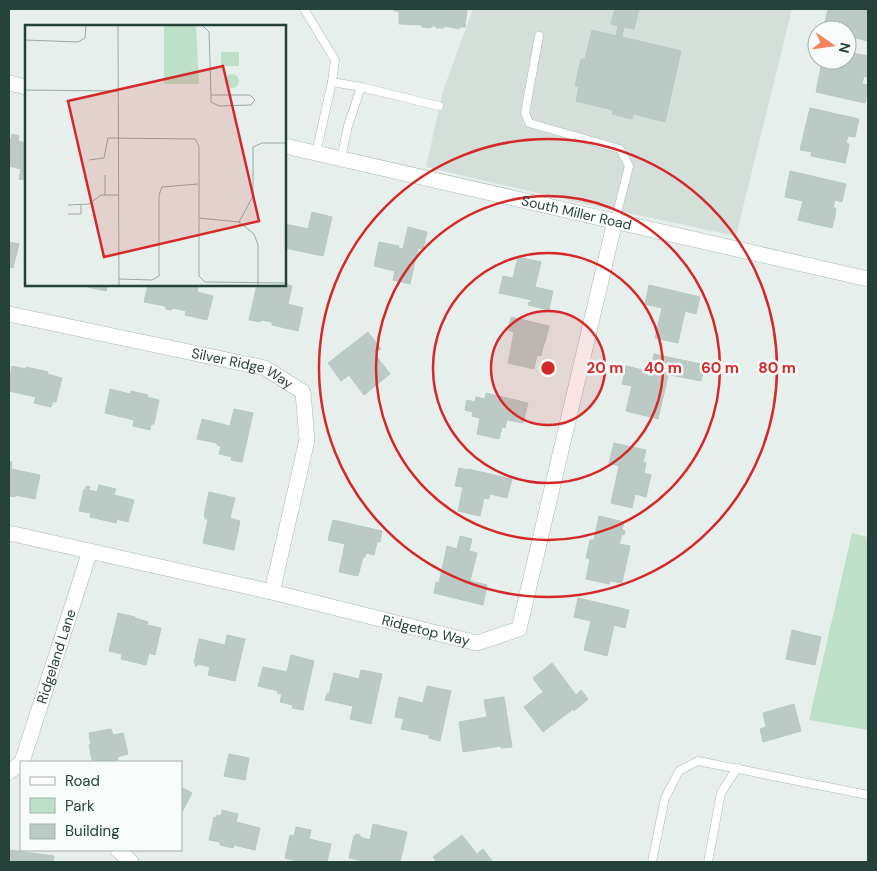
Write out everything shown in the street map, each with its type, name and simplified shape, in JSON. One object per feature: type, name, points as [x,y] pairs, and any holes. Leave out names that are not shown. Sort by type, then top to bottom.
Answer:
[{"type":"street","points":[[9,83],[25,87]]},
{"type":"street","name":"South Miller Road","points":[[286,146],[868,279]]},
{"type":"street","name":"Ridgetop Way","points":[[9,533],[272,592],[476,643],[519,629],[615,221]]},
{"type":"street","name":"Silver Ridge Way","points":[[9,314],[265,368],[303,392],[307,440],[272,592]]},
{"type":"street","name":"Ridgeland Lane","points":[[23,761],[90,551]]},
{"type":"street","points":[[9,772],[20,764]]},
{"type":"street","points":[[119,851],[131,862]]},
{"type":"lane","points":[[304,9],[335,60],[332,82],[316,152]]},
{"type":"lane","points":[[540,36],[524,114],[529,123],[620,149],[629,166],[615,221]]},
{"type":"lane","points":[[332,82],[439,106]]},
{"type":"lane","points":[[341,158],[348,126],[361,87]]},
{"type":"lane","points":[[652,862],[665,798],[679,770],[698,761],[868,794]]},
{"type":"lane","points":[[708,862],[721,793],[737,768]]},
{"type":"shaded area","points":[[473,9],[792,9],[736,236],[426,167],[443,91]]},
{"type":"green space","points":[[852,533],[868,537],[868,730],[809,720]]},
{"type":"building","points":[[394,9],[467,9],[465,27],[459,27],[459,29],[431,26],[431,28],[422,27],[422,25],[399,24],[399,11],[394,11]]},
{"type":"building","points":[[615,9],[639,9],[634,29],[624,27],[622,37],[681,51],[665,122],[633,114],[632,119],[612,114],[613,110],[576,101],[579,87],[575,86],[581,59],[585,59],[592,30],[616,36],[618,26],[611,24]]},
{"type":"building","points":[[828,9],[868,9],[868,41],[857,38],[857,20],[825,20]]},
{"type":"building","points":[[857,54],[868,56],[867,77],[864,76],[862,84],[868,85],[865,103],[816,92],[820,70],[857,70]]},
{"type":"building","points":[[810,108],[859,119],[855,137],[848,136],[846,143],[849,144],[845,163],[811,156],[812,152],[800,150]]},
{"type":"building","points":[[12,134],[19,136],[18,141],[25,143],[25,180],[19,179],[21,169],[9,166],[9,139],[11,139]]},
{"type":"building","points":[[790,171],[846,184],[842,202],[835,200],[833,208],[836,208],[832,228],[798,220],[803,201],[785,197]]},
{"type":"building","points":[[312,212],[332,217],[323,256],[286,248],[286,224],[308,229]]},
{"type":"building","points":[[408,227],[427,232],[423,249],[418,248],[410,284],[393,280],[395,271],[374,266],[379,242],[399,246],[398,248],[403,249]]},
{"type":"building","points":[[9,242],[19,244],[13,268],[9,267]]},
{"type":"building","points":[[518,257],[541,262],[535,287],[553,291],[549,310],[528,305],[532,300],[499,293],[503,276],[513,278]]},
{"type":"building","points":[[286,284],[292,286],[288,304],[303,308],[298,331],[272,325],[272,322],[249,320],[257,286],[286,286]]},
{"type":"building","points":[[649,285],[700,297],[696,314],[685,311],[678,343],[655,338],[662,308],[645,304]]},
{"type":"building","points":[[88,286],[108,286],[106,291]]},
{"type":"building","points":[[148,286],[199,286],[197,292],[213,296],[207,320],[185,315],[186,311],[173,308],[171,310],[166,309],[165,306],[144,302]]},
{"type":"building","points":[[511,317],[549,326],[541,356],[537,355],[534,369],[508,363],[514,332],[508,330]]},
{"type":"building","points":[[368,332],[381,349],[374,353],[390,374],[364,395],[349,375],[341,381],[328,363]]},
{"type":"building","points":[[654,354],[705,365],[701,381],[650,371]]},
{"type":"building","points":[[12,366],[48,372],[47,374],[62,378],[56,402],[53,401],[51,407],[34,403],[36,397],[9,391]]},
{"type":"building","points":[[626,366],[668,376],[658,419],[626,411],[632,386],[622,384]]},
{"type":"building","points":[[110,389],[130,394],[131,391],[159,400],[154,424],[151,424],[150,430],[133,426],[134,420],[105,413]]},
{"type":"building","points":[[486,393],[528,403],[523,423],[507,420],[505,428],[502,427],[499,439],[477,434],[480,418],[472,416],[473,412],[465,410],[467,400],[475,402],[476,397],[485,399]]},
{"type":"building","points":[[234,409],[253,413],[242,462],[231,460],[232,457],[219,454],[221,446],[217,445],[217,443],[197,439],[202,419],[230,426]]},
{"type":"building","points":[[614,443],[646,450],[643,462],[646,463],[644,473],[651,475],[646,497],[635,494],[632,508],[611,503],[619,466],[609,463]]},
{"type":"building","points":[[9,461],[12,462],[11,469],[40,475],[35,499],[15,495],[15,497],[9,496]]},
{"type":"building","points":[[459,468],[512,479],[507,498],[490,494],[489,499],[484,498],[480,516],[458,511],[463,487],[455,486]]},
{"type":"building","points":[[99,485],[116,489],[114,495],[134,500],[128,522],[117,519],[116,523],[90,517],[91,513],[79,511],[86,486],[90,487],[89,490],[97,492]]},
{"type":"building","points":[[209,492],[235,498],[230,518],[240,521],[234,550],[203,543],[208,519],[205,519],[204,516]]},
{"type":"building","points":[[599,516],[624,522],[622,530],[625,531],[619,544],[630,546],[622,583],[610,581],[609,584],[586,579],[590,559],[586,558],[590,540],[594,540]]},
{"type":"building","points":[[333,520],[382,531],[380,542],[377,542],[374,555],[366,553],[365,557],[363,557],[358,576],[339,572],[345,544],[328,540]]},
{"type":"building","points":[[460,536],[472,539],[469,551],[477,553],[470,581],[487,585],[483,605],[434,593],[436,582],[439,583],[447,546],[457,549]]},
{"type":"building","points":[[578,598],[629,610],[625,628],[614,625],[607,656],[584,650],[591,621],[574,617]]},
{"type":"building","points":[[118,613],[135,617],[148,622],[147,625],[161,628],[155,655],[149,653],[146,665],[121,659],[122,654],[109,651]]},
{"type":"building","points":[[792,630],[821,637],[815,665],[786,659]]},
{"type":"building","points":[[227,635],[245,639],[235,681],[208,675],[210,667],[198,664],[195,666],[196,663],[194,663],[199,639],[225,645]]},
{"type":"building","points":[[291,655],[314,661],[303,710],[292,708],[293,705],[280,702],[282,694],[277,693],[278,691],[258,686],[263,667],[287,672]]},
{"type":"building","points":[[552,663],[576,695],[581,690],[588,699],[543,732],[524,707],[543,692],[533,678]]},
{"type":"building","points":[[361,670],[382,674],[371,724],[350,719],[353,706],[325,700],[327,693],[329,694],[334,673],[359,679]]},
{"type":"building","points":[[427,686],[451,691],[440,741],[429,738],[429,735],[401,729],[404,719],[395,717],[399,697],[423,703]]},
{"type":"building","points":[[504,697],[512,747],[501,748],[501,746],[463,752],[459,722],[487,717],[484,700]]},
{"type":"building","points":[[794,704],[801,731],[763,742],[760,729],[766,727],[763,713]]},
{"type":"building","points":[[111,729],[113,735],[123,733],[128,754],[117,757],[118,761],[92,760],[89,733]]},
{"type":"building","points":[[229,754],[249,758],[245,780],[224,776]]},
{"type":"building","points":[[182,788],[192,793],[182,812]]},
{"type":"building","points":[[222,810],[238,814],[236,822],[260,828],[255,850],[234,845],[233,848],[220,845],[220,842],[209,840],[214,817],[216,818],[217,815],[221,816]]},
{"type":"building","points":[[373,824],[407,832],[400,862],[368,862],[349,858],[354,836],[356,834],[360,835],[360,837],[370,840]]},
{"type":"building","points":[[296,827],[311,830],[309,839],[331,844],[327,862],[296,862],[285,858],[290,835],[294,836]]},
{"type":"building","points":[[462,835],[477,854],[483,849],[493,862],[437,862],[433,857]]},
{"type":"building","points":[[9,850],[54,856],[53,862],[9,862]]}]
